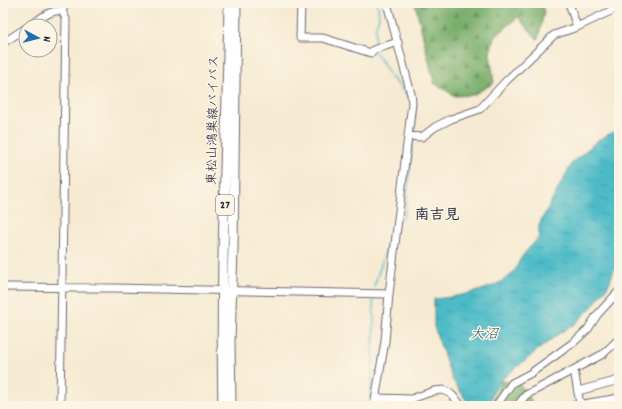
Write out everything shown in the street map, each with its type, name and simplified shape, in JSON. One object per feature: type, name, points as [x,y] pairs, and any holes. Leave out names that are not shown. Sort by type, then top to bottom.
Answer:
[{"type":"main road","name":"東松山鴻巣線バイパス","points":[[229,3],[227,291],[230,342],[231,406]]},
{"type":"main road","name":"東松山鴻巣線バイパス","points":[[223,406],[236,3]]},
{"type":"street","points":[[62,11],[66,3]]},
{"type":"street","points":[[301,3],[300,38],[323,38],[371,53],[373,50],[398,42]]},
{"type":"street","points":[[387,3],[411,94],[408,136],[389,294],[385,341],[375,402],[411,399],[434,391],[443,390],[451,394],[462,406]]},
{"type":"street","points":[[569,3],[577,27]]},
{"type":"street","points":[[408,136],[422,137],[435,127],[480,109],[506,81],[554,35],[577,27],[619,7]]},
{"type":"street","points":[[41,18],[56,10],[62,11]]},
{"type":"street","points":[[60,406],[66,19],[62,11]]},
{"type":"street","points":[[3,43],[18,33]]},
{"type":"street","points":[[3,287],[389,294]]},
{"type":"street","points":[[496,406],[512,383],[531,373],[574,342],[588,329],[597,315],[619,291]]},
{"type":"street","points":[[519,406],[520,402],[526,395],[603,354],[619,339]]},
{"type":"street","points":[[574,370],[580,404]]},
{"type":"street","points":[[578,391],[619,380]]},
{"type":"street","points":[[572,406],[619,398]]},
{"type":"green space","points":[[415,3],[542,3],[544,12],[538,40],[518,17],[494,38],[490,53],[494,83],[473,95],[455,96],[434,83]]},
{"type":"green space","points":[[502,381],[519,383],[535,406],[491,406]]},
{"type":"water","name":"大沼","points":[[613,132],[619,137],[619,257],[608,286],[591,308],[575,324],[558,334],[502,379],[492,395],[488,406],[470,406],[452,379],[434,327],[434,299],[475,292],[505,280],[512,274],[523,255],[539,237],[539,226],[542,219],[572,163],[597,141]]},
{"type":"waterway","points":[[374,47],[376,25],[379,17],[378,5],[375,3]]},
{"type":"waterway","points":[[375,52],[390,76],[409,97]]},
{"type":"waterway","points":[[414,102],[416,104],[414,134]]},
{"type":"waterway","points":[[401,219],[405,214],[413,139]]},
{"type":"waterway","points":[[374,287],[392,230],[395,227]]},
{"type":"waterway","points":[[369,406],[373,362],[373,298]]},
{"type":"waterway","points":[[314,406],[314,402],[370,404]]},
{"type":"waterway","points":[[378,405],[386,406]]},
{"type":"district","name":"南吉見","points":[[437,216]]}]
